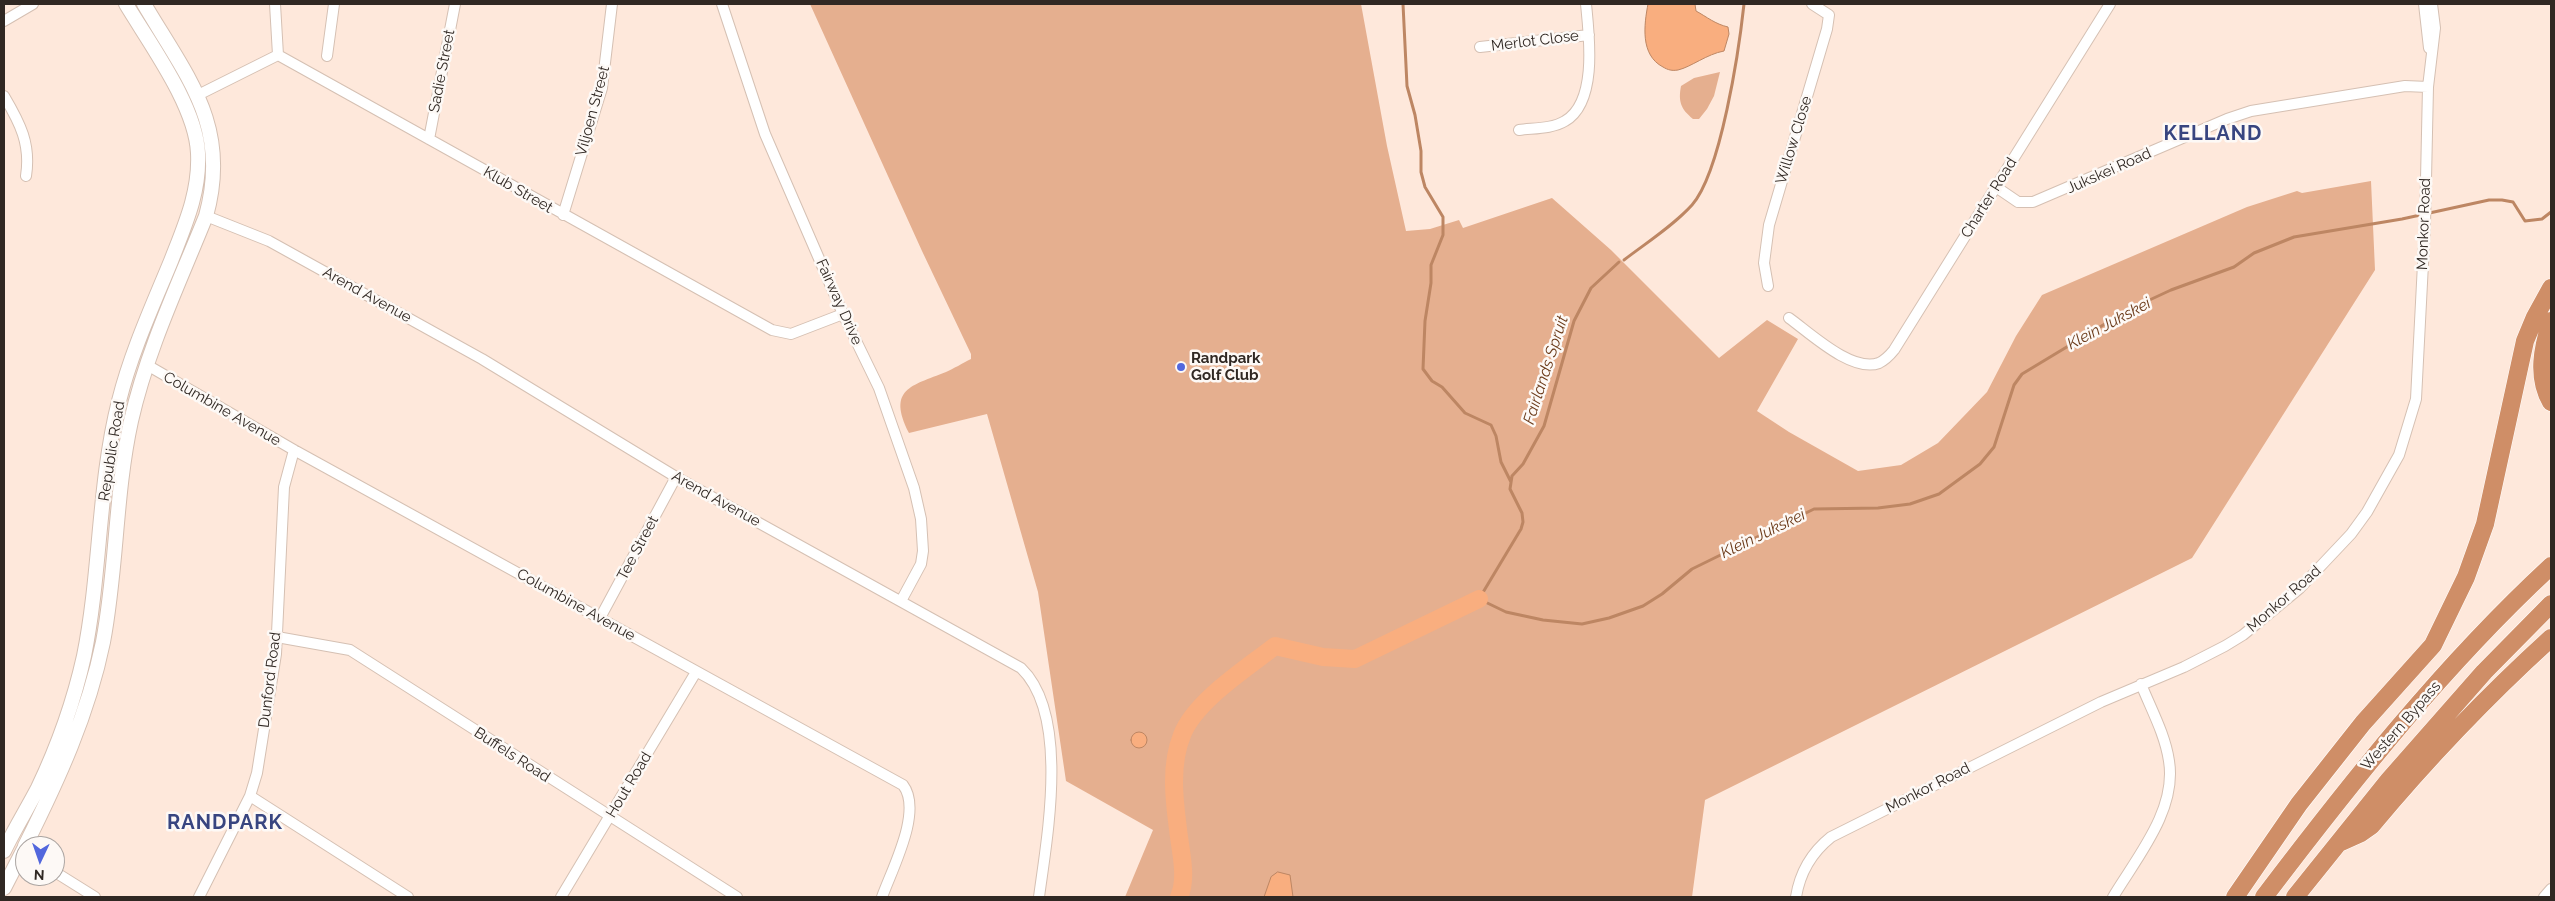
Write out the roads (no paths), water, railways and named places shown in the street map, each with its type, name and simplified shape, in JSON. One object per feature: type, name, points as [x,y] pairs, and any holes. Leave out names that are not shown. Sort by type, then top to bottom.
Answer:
[{"type":"highway","points":[[2235,897],[2299,804],[2363,723],[2433,645],[2466,576],[2485,524],[2525,341],[2535,317],[2551,288]]},
{"type":"highway","points":[[2551,321],[2542,369],[2544,385],[2551,402]]},
{"type":"highway","name":"Western Bypass","points":[[2264,897],[2391,736],[2474,642],[2551,566]]},
{"type":"highway","name":"Western Bypass","points":[[2295,897],[2389,780],[2484,672],[2551,604]]},
{"type":"highway","points":[[2338,844],[2361,834],[2371,826],[2466,718],[2551,638]]},
{"type":"main road","name":"Republic Road","points":[[5,844],[38,787],[60,736],[76,685],[91,612],[110,448],[119,400],[135,350],[190,211],[198,181],[198,150],[190,117],[126,4]]},
{"type":"main road","name":"Republic Road","points":[[31,836],[70,753],[97,668],[105,627],[129,434],[147,365],[206,216],[213,179],[212,137],[207,116],[198,95],[144,4]]},
{"type":"main road","name":"Republic Road","points":[[4,888],[15,868]]},
{"type":"street","points":[[4,21],[33,4]]},
{"type":"street","points":[[198,95],[278,55],[275,4]]},
{"type":"street","points":[[327,56],[334,4]]},
{"type":"street","name":"Sadie Street","points":[[429,139],[455,4]]},
{"type":"street","name":"Viljoen Street","points":[[563,215],[602,88],[612,4]]},
{"type":"street","name":"Fairway Drive","points":[[722,4],[766,134],[843,314],[879,388],[918,499],[923,536],[921,564],[901,601]]},
{"type":"street","points":[[1519,130],[1556,125],[1572,114],[1586,88],[1589,71],[1589,35],[1586,4]]},
{"type":"street","name":"Willow Close","points":[[1768,286],[1764,263],[1769,225],[1827,29],[1829,15],[1812,4]]},
{"type":"street","name":"Charter Road","points":[[1789,318],[1849,360],[1862,364],[1878,363],[1894,350],[2110,4]]},
{"type":"street","name":"Monkor Road","points":[[2424,4],[2431,58]]},
{"type":"street","name":"Monkor Road","points":[[1796,897],[1805,866],[1820,846],[1831,837],[2101,702],[2210,655],[2263,620],[2300,588],[2351,534],[2381,489],[2399,455],[2416,399],[2426,225],[2428,87],[2435,28],[2432,4]]},
{"type":"street","name":"Merlot Close","points":[[1480,47],[1589,35]]},
{"type":"street","name":"Klub Street","points":[[278,55],[563,215],[753,320],[782,334],[801,331],[843,314]]},
{"type":"street","name":"Jukskei Road","points":[[1996,188],[2018,202],[2033,202],[2227,119],[2251,111],[2405,86],[2428,87]]},
{"type":"street","points":[[4,96],[26,142],[28,161],[26,176]]},
{"type":"street","name":"Arend Avenue","points":[[206,216],[269,241],[482,358],[676,478],[1020,668],[1036,690],[1046,725],[1052,792],[1039,897]]},
{"type":"street","name":"Columbine Avenue","points":[[147,365],[294,450],[903,785],[908,793],[910,816],[882,897]]},
{"type":"street","name":"Dunford Road","points":[[199,897],[250,796],[257,773],[277,637],[284,487],[294,450]]},
{"type":"street","name":"Tee Street","points":[[600,618],[676,478]]},
{"type":"street","name":"Buffels Road","points":[[277,637],[350,650],[609,818],[736,897]]},
{"type":"street","name":"Hout Road","points":[[561,897],[696,672]]},
{"type":"street","points":[[2112,897],[2160,818],[2169,789],[2169,760],[2165,744],[2141,684]]},
{"type":"street","points":[[250,796],[408,897]]},
{"type":"street","points":[[65,878],[95,897]]},
{"type":"street","points":[[2544,897],[2551,889]]},
{"type":"waterway","points":[[1403,4],[1407,86],[1415,115],[1421,151],[1421,172],[1425,187],[1443,217],[1443,235],[1431,265],[1431,283],[1425,321],[1423,369],[1432,381],[1442,387],[1465,413],[1491,425],[1496,436],[1501,462],[1511,482]]},
{"type":"waterway","name":"Fairlands Spruit","points":[[1624,260],[1676,220],[1692,205],[1702,189],[1712,166],[1727,109],[1744,4]]},
{"type":"waterway","name":"Klein Jukskei","points":[[1619,262],[1591,288],[1574,321],[1544,426],[1523,464],[1512,476],[1510,489],[1522,513],[1523,522],[1521,529],[1479,599],[1506,612],[1543,620],[1582,624],[1609,618],[1643,606],[1662,594],[1692,569],[1814,509],[1878,508],[1910,504],[1939,494],[1980,464],[1994,447],[2014,385],[2022,374],[2128,310],[2171,290],[2234,267],[2254,253],[2294,237],[2402,219],[2489,200],[2513,202],[2525,221],[2542,219],[2551,212]]},
{"type":"waterway","name":"Klein Jukskei","points":[[1179,897],[1182,889],[1183,872],[1174,794],[1174,770],[1182,735],[1198,710],[1210,698],[1275,646],[1323,657],[1355,659],[1479,599]]},
{"type":"place","name":"Randpark Golf Club","points":[[1181,367]]},
{"type":"district","name":"KELLAND","points":[[2213,134]]},
{"type":"district","name":"RANDPARK","points":[[225,823]]}]
